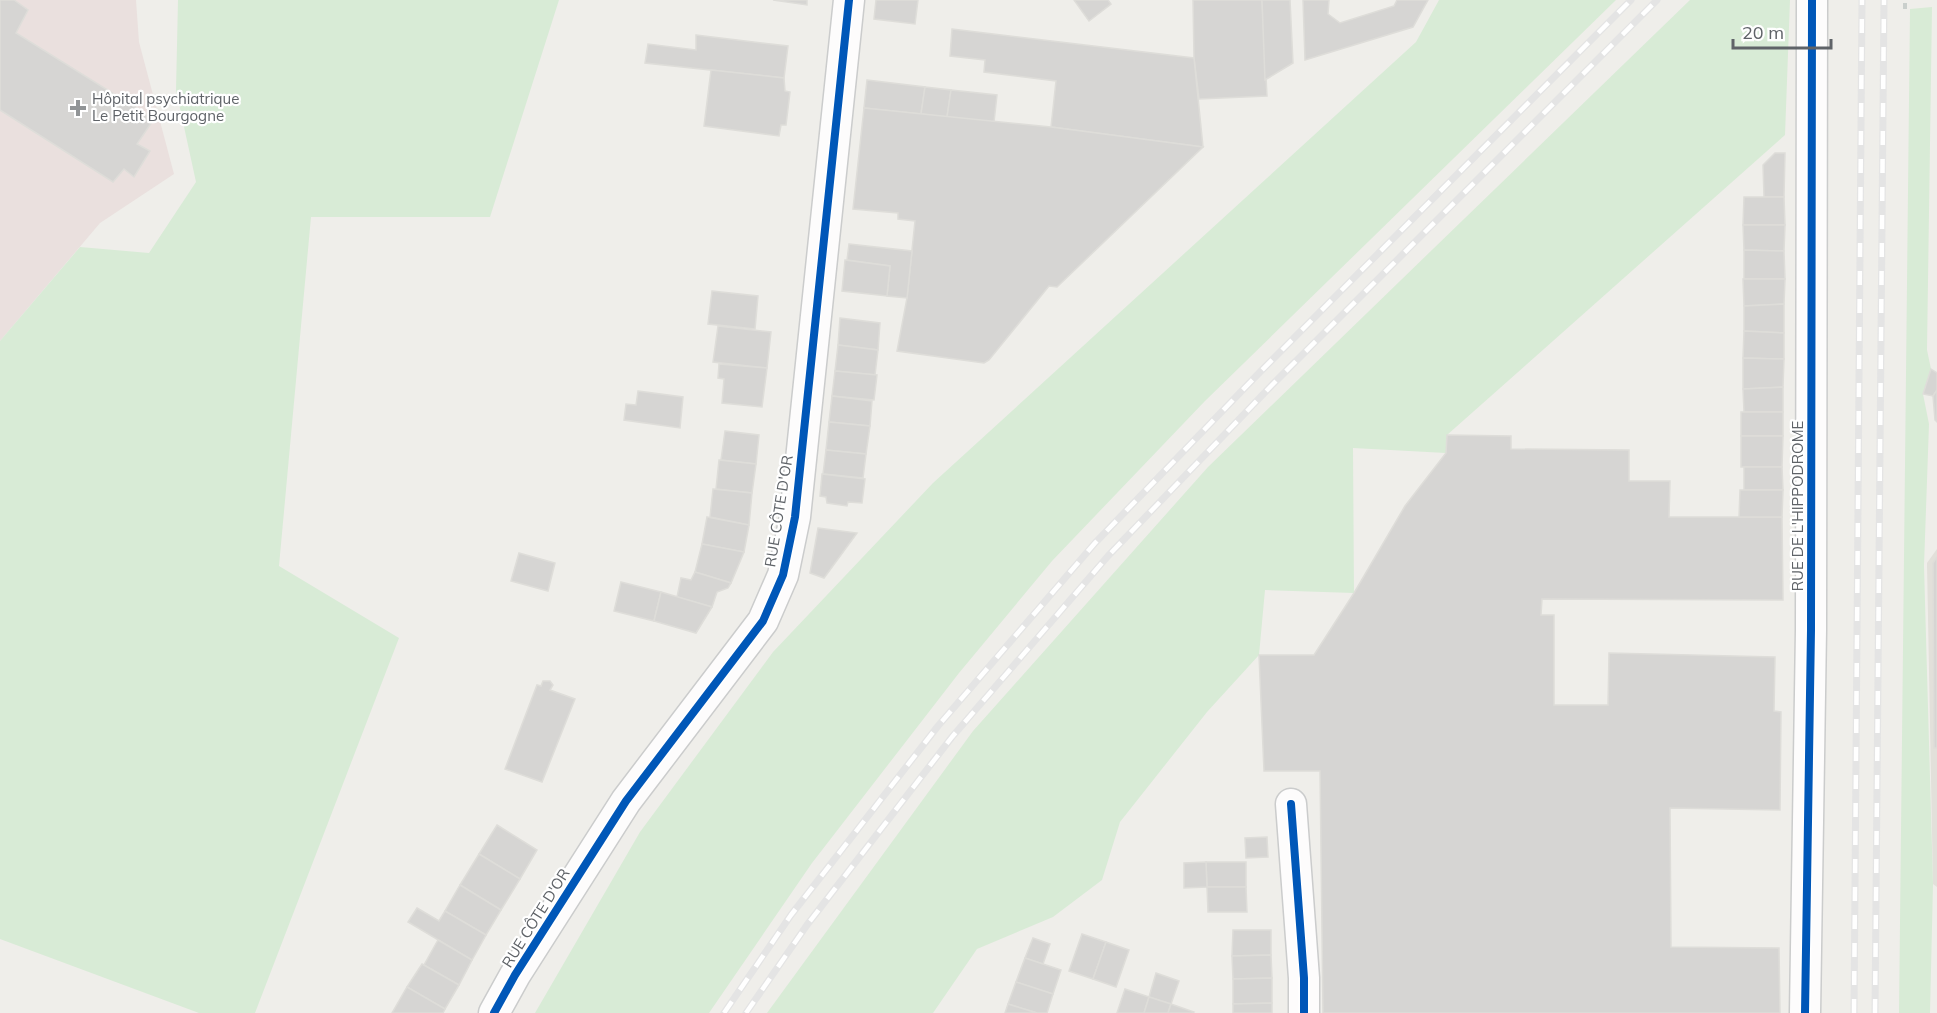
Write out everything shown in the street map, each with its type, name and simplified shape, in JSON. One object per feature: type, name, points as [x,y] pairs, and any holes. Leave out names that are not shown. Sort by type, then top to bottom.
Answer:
[{"type":"street","name":"RUE CÔTE D'OR","points":[[494,1013],[515,975],[626,801],[763,621],[783,575],[795,517],[849,0]]},
{"type":"street","name":"RUE DE L'HIPPODROME","points":[[1804,1013],[1811,630],[1812,0]]},
{"type":"street","points":[[1291,804],[1304,978],[1304,1013]]},
{"type":"path","points":[[1905,0],[1905,9]]},
{"type":"shaded area","name":"Hôpital psychiatrique Le Petit Bourgogne","points":[[0,0],[136,0],[139,42],[174,174],[100,223],[0,341]]},
{"type":"shaded area","points":[[1937,549],[1937,887],[1933,884],[1927,563]]},
{"type":"green space","points":[[178,0],[559,0],[490,217],[311,217],[279,566],[399,638],[255,1013],[199,1013],[0,939],[0,341],[80,247],[149,253],[196,182],[176,90]]},
{"type":"green space","points":[[1439,0],[1616,0],[1205,401],[1052,561],[959,673],[812,863],[709,1013],[535,1013],[640,832],[773,652],[933,483],[1416,42]]},
{"type":"green space","points":[[1690,0],[1790,0],[1785,135],[1447,435],[1446,453],[1353,448],[1354,593],[1265,590],[1259,655],[1207,712],[1120,822],[1102,880],[1053,917],[977,949],[933,1013],[767,1013],[973,731],[1208,467]]},
{"type":"green space","points":[[1932,7],[1927,350],[1931,369],[1923,394],[1929,424],[1924,566],[1933,884],[1930,1013],[1899,1013],[1910,9]]},
{"type":"building","points":[[0,0],[14,0],[28,10],[16,33],[154,119],[137,144],[150,151],[134,177],[124,169],[113,182],[0,110]]},
{"type":"building","points":[[773,0],[807,0],[807,5]]},
{"type":"building","points":[[876,0],[918,0],[915,24],[874,19]]},
{"type":"building","points":[[1074,0],[1108,0],[1111,4],[1089,21]]},
{"type":"building","points":[[1193,0],[1262,0],[1267,96],[1199,99],[1194,58]]},
{"type":"building","points":[[1262,0],[1290,0],[1293,63],[1265,80]]},
{"type":"building","points":[[1303,0],[1329,0],[1328,14],[1340,23],[1394,6],[1397,0],[1428,0],[1413,27],[1305,60]]},
{"type":"building","points":[[952,29],[1194,58],[1203,147],[1051,127],[1056,81],[984,72],[985,60],[950,56]]},
{"type":"building","points":[[696,35],[788,46],[784,78],[645,63],[648,44],[696,50]]},
{"type":"building","points":[[711,70],[784,78],[785,91],[790,92],[786,125],[781,125],[779,136],[704,126]]},
{"type":"building","points":[[867,80],[925,87],[921,114],[864,108]]},
{"type":"building","points":[[925,87],[951,90],[947,117],[921,114]]},
{"type":"building","points":[[951,90],[997,95],[994,122],[947,117]]},
{"type":"building","points":[[864,108],[1051,127],[1203,147],[1057,287],[1049,286],[989,360],[984,363],[897,351],[907,298],[915,221],[898,219],[898,213],[853,209]]},
{"type":"building","points":[[1775,153],[1785,153],[1784,197],[1764,197],[1763,165]]},
{"type":"building","points":[[1744,197],[1784,197],[1785,225],[1743,225]]},
{"type":"building","points":[[1743,225],[1785,225],[1784,251],[1744,250]]},
{"type":"building","points":[[849,244],[912,251],[907,298],[887,296],[890,266],[847,260]]},
{"type":"building","points":[[1744,250],[1784,251],[1785,279],[1744,279]]},
{"type":"building","points":[[845,260],[890,266],[887,296],[842,291]]},
{"type":"building","points":[[1743,279],[1785,279],[1784,304],[1744,306]]},
{"type":"building","points":[[712,291],[758,296],[755,329],[708,324]]},
{"type":"building","points":[[1784,304],[1784,333],[1744,331],[1744,306]]},
{"type":"building","points":[[840,318],[880,323],[878,350],[838,345]]},
{"type":"building","points":[[718,326],[771,332],[767,368],[713,362]]},
{"type":"building","points":[[1744,331],[1784,333],[1784,359],[1743,358]]},
{"type":"building","points":[[838,345],[878,350],[875,375],[835,371]]},
{"type":"building","points":[[1743,358],[1784,359],[1783,387],[1743,389]]},
{"type":"building","points":[[719,364],[767,368],[762,407],[722,403],[724,379],[718,378]]},
{"type":"building","points":[[1931,369],[1937,373],[1937,390],[1933,396],[1923,394]]},
{"type":"building","points":[[835,371],[877,375],[874,400],[832,396]]},
{"type":"building","points":[[1783,387],[1783,412],[1744,412],[1743,389]]},
{"type":"building","points":[[1937,390],[1937,422],[1933,396]]},
{"type":"building","points":[[638,391],[683,397],[680,428],[624,420],[626,404],[636,405]]},
{"type":"building","points":[[832,396],[872,401],[870,426],[829,422]]},
{"type":"building","points":[[1741,412],[1783,412],[1783,436],[1741,436]]},
{"type":"building","points":[[829,422],[870,426],[866,454],[826,450]]},
{"type":"building","points":[[725,431],[759,435],[756,464],[721,460]]},
{"type":"building","points":[[1447,435],[1511,436],[1511,449],[1629,450],[1629,481],[1670,481],[1669,517],[1782,517],[1783,600],[1542,599],[1541,615],[1554,615],[1554,705],[1608,705],[1609,653],[1775,657],[1774,711],[1781,712],[1780,810],[1670,808],[1671,947],[1779,948],[1780,1013],[1323,1013],[1320,771],[1264,771],[1259,655],[1314,655],[1354,593],[1405,506],[1446,453]]},
{"type":"building","points":[[1741,436],[1783,436],[1782,467],[1741,467]]},
{"type":"building","points":[[826,450],[866,454],[863,478],[823,474]]},
{"type":"building","points":[[719,460],[756,464],[752,493],[716,489]]},
{"type":"building","points":[[1744,467],[1782,467],[1783,490],[1744,490]]},
{"type":"building","points":[[822,474],[865,479],[862,503],[848,502],[847,506],[827,503],[826,497],[820,496]]},
{"type":"building","points":[[713,489],[752,493],[749,525],[710,517]]},
{"type":"building","points":[[1740,490],[1783,490],[1782,517],[1739,517]]},
{"type":"building","points":[[707,517],[749,525],[744,552],[702,544]]},
{"type":"building","points":[[818,528],[857,533],[824,578],[810,573]]},
{"type":"building","points":[[702,544],[744,552],[731,583],[695,572]]},
{"type":"building","points":[[519,553],[555,563],[548,591],[511,581]]},
{"type":"building","points":[[1937,557],[1937,748],[1934,748],[1933,563]]},
{"type":"building","points":[[695,572],[731,583],[728,588],[717,592],[712,607],[677,597],[681,578],[691,580]]},
{"type":"building","points":[[621,582],[661,592],[654,621],[614,611]]},
{"type":"building","points":[[661,592],[712,607],[696,633],[654,621]]},
{"type":"building","points":[[543,681],[550,681],[553,685],[550,690],[575,699],[542,782],[505,769],[537,685],[541,686]]},
{"type":"building","points":[[497,825],[537,850],[520,879],[479,854]]},
{"type":"building","points":[[1267,837],[1268,857],[1246,858],[1245,838]]},
{"type":"building","points":[[479,854],[520,879],[501,910],[460,885]]},
{"type":"building","points":[[1206,862],[1246,862],[1246,887],[1207,887]]},
{"type":"building","points":[[1206,862],[1207,887],[1184,888],[1184,863]]},
{"type":"building","points":[[460,885],[501,910],[486,935],[445,911]]},
{"type":"building","points":[[1207,887],[1246,887],[1247,912],[1208,912]]},
{"type":"building","points":[[417,908],[439,921],[445,911],[486,935],[472,960],[408,922]]},
{"type":"building","points":[[1233,930],[1271,930],[1271,955],[1232,956]]},
{"type":"building","points":[[1082,934],[1106,942],[1093,979],[1069,971]]},
{"type":"building","points":[[1033,938],[1050,944],[1043,964],[1025,958]]},
{"type":"building","points":[[438,940],[472,960],[459,985],[424,965]]},
{"type":"building","points":[[1106,942],[1129,950],[1116,987],[1093,979]]},
{"type":"building","points":[[1271,955],[1272,978],[1233,979],[1232,956]]},
{"type":"building","points":[[1025,958],[1061,970],[1053,994],[1016,982]]},
{"type":"building","points":[[422,964],[459,985],[445,1009],[407,987]]},
{"type":"building","points":[[1156,973],[1179,981],[1171,1004],[1149,997]]},
{"type":"building","points":[[1272,978],[1272,1003],[1233,1004],[1233,979]]},
{"type":"building","points":[[1016,982],[1053,994],[1047,1013],[1037,1013],[1008,1004]]},
{"type":"building","points":[[407,987],[445,1009],[443,1013],[392,1013]]},
{"type":"building","points":[[1125,989],[1149,997],[1144,1013],[1117,1013]]},
{"type":"building","points":[[1149,997],[1171,1004],[1168,1013],[1144,1013]]},
{"type":"building","points":[[1272,1003],[1272,1013],[1233,1013],[1233,1004]]},
{"type":"building","points":[[1008,1004],[1037,1013],[1005,1013]]},
{"type":"building","points":[[1171,1004],[1194,1012],[1168,1013]]},
{"type":"railway","points":[[724,1013],[791,915],[938,726],[1095,543],[1260,372],[1631,0]]},
{"type":"railway","points":[[746,1013],[807,925],[952,737],[1108,556],[1272,385],[1657,0]]},
{"type":"railway","points":[[1854,1013],[1862,0]]},
{"type":"railway","points":[[1875,1013],[1884,0]]},
{"type":"cycle path","points":[[494,1013],[515,975],[626,801],[763,621],[783,575],[795,517],[849,0]]},
{"type":"cycle path","points":[[1805,1013],[1811,630],[1812,0]]},
{"type":"cycle path","points":[[1291,804],[1304,978],[1304,1013]]},
{"type":"place","name":"Hôpital psychiatrique Le Petit Bourgogne","points":[[78,108]]}]
